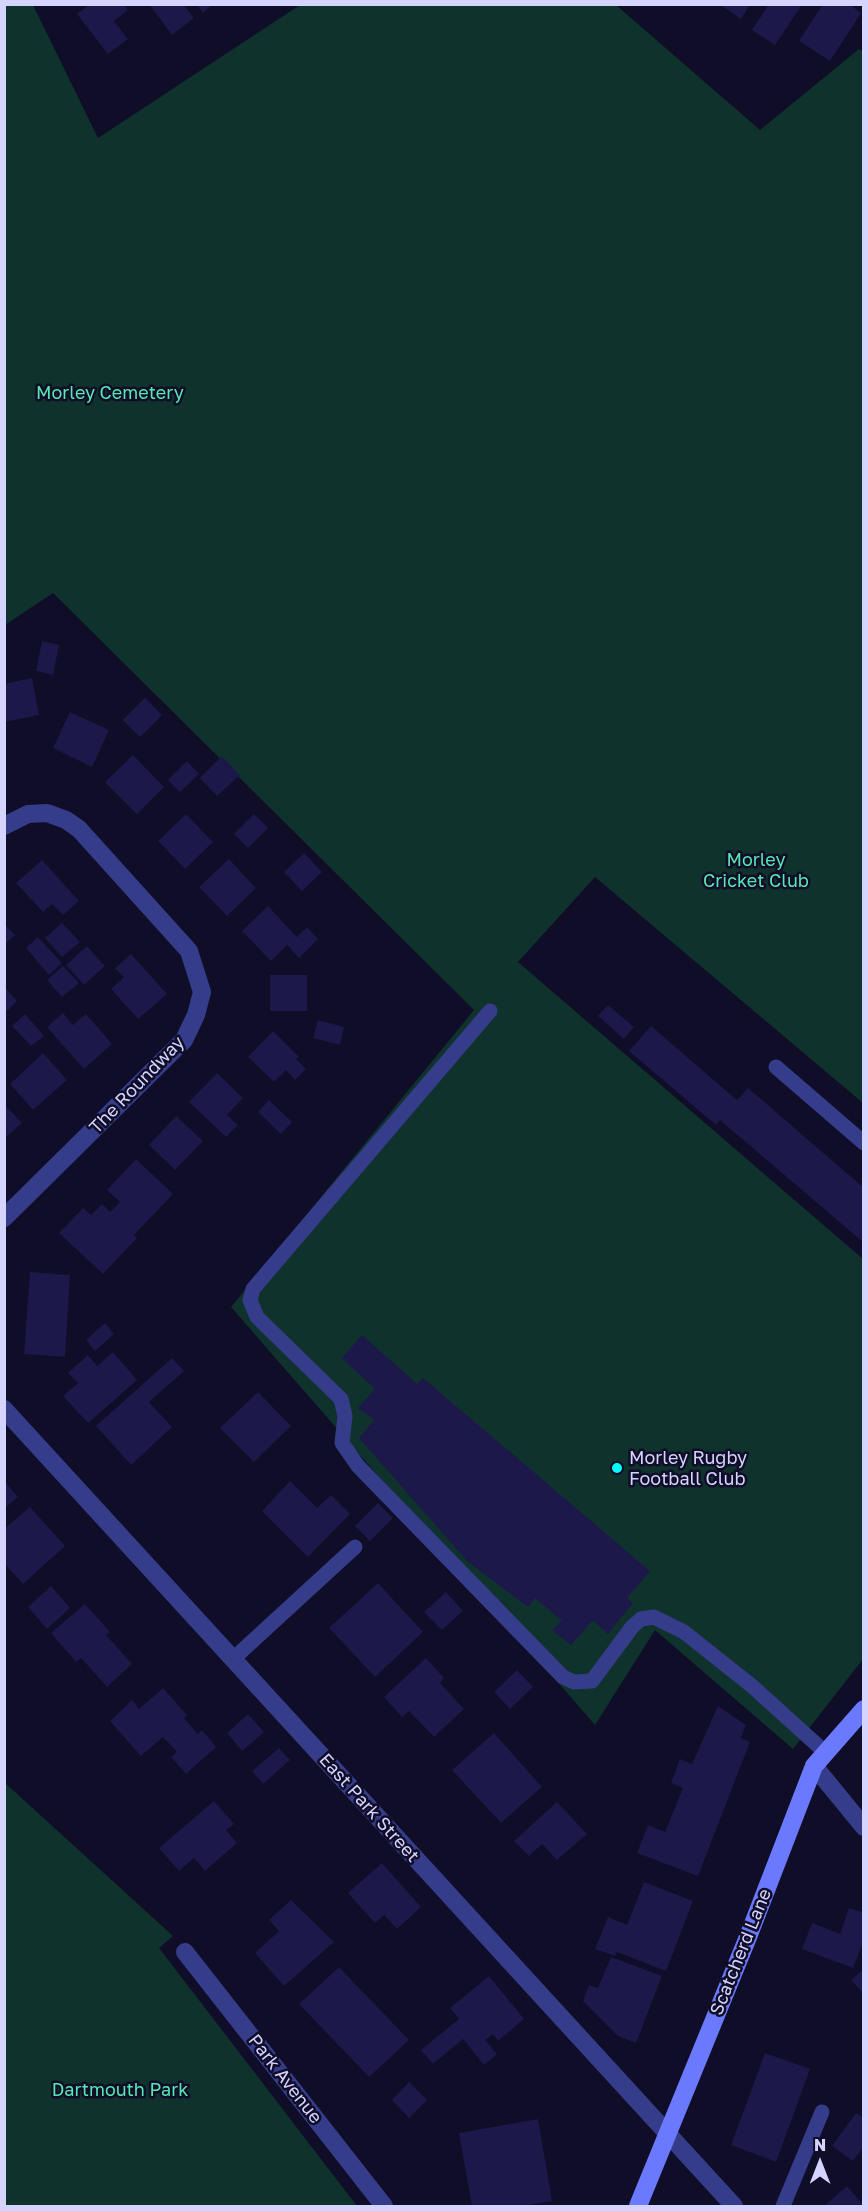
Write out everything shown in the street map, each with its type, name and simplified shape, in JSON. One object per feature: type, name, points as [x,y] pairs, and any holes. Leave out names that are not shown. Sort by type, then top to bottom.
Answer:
[{"type":"street","name":"The Roundway","points":[[4,826],[28,814],[47,813],[66,820],[79,830],[189,951],[202,992],[196,1015],[184,1040],[4,1218]]},
{"type":"street","name":"East Park Street","points":[[4,1409],[734,2206]]},
{"type":"street","name":"Scatcherd Lane","points":[[638,2206],[820,1760],[864,1709]]},
{"type":"street","points":[[820,1760],[864,1827]]},
{"type":"street","name":"Park Avenue","points":[[185,1952],[384,2206]]},
{"type":"lane","points":[[490,1011],[253,1289],[250,1300],[257,1317],[341,1399],[345,1416],[342,1443],[358,1466],[563,1677],[574,1682],[592,1681],[632,1627],[641,1619],[654,1617],[684,1632],[718,1659],[820,1760]]},
{"type":"lane","points":[[776,1068],[864,1143]]},
{"type":"lane","points":[[233,1659],[355,1547]]},
{"type":"lane","points":[[783,2206],[822,2112]]},
{"type":"green space","points":[[5,5],[33,5],[98,138],[300,5],[616,5],[760,130],[859,49],[863,52],[863,1103],[595,877],[518,962],[863,1259],[863,1659],[793,1749],[655,1630],[595,1725],[231,1307],[474,1010],[53,593],[5,625]]},
{"type":"green space","name":"Dartmouth Park","points":[[4,1782],[173,1936],[159,1948],[357,2206],[5,2206]]},
{"type":"building","points":[[90,4],[124,4],[128,10],[114,21],[128,39],[108,54],[77,14]]},
{"type":"building","points":[[149,4],[183,4],[194,18],[172,35]]},
{"type":"building","points":[[197,4],[213,4],[203,13]]},
{"type":"building","points":[[719,4],[750,4],[741,19]]},
{"type":"building","points":[[769,4],[801,6],[775,45],[752,30]]},
{"type":"building","points":[[823,4],[849,4],[861,13],[830,61],[799,41]]},
{"type":"building","points":[[42,641],[59,645],[53,675],[36,671]]},
{"type":"building","points":[[32,678],[39,715],[4,722],[4,684]]},
{"type":"building","points":[[145,698],[162,715],[140,737],[123,720]]},
{"type":"building","points":[[70,712],[109,730],[92,767],[53,748]]},
{"type":"building","points":[[133,755],[164,787],[137,814],[105,782]]},
{"type":"building","points":[[222,756],[240,775],[217,796],[200,778]]},
{"type":"building","points":[[187,761],[199,774],[180,792],[168,780]]},
{"type":"building","points":[[186,814],[213,842],[185,869],[158,841]]},
{"type":"building","points":[[254,814],[268,828],[248,848],[234,834]]},
{"type":"building","points":[[304,853],[322,872],[302,891],[284,872]]},
{"type":"building","points":[[229,859],[256,888],[227,916],[199,887]]},
{"type":"building","points":[[42,860],[79,901],[63,915],[52,904],[43,912],[16,883]]},
{"type":"building","points":[[268,906],[297,937],[307,927],[318,939],[299,958],[287,945],[271,961],[242,931]]},
{"type":"building","points":[[62,923],[80,942],[62,957],[45,938]]},
{"type":"building","points":[[4,924],[15,935],[4,945]]},
{"type":"building","points":[[38,937],[62,963],[49,975],[26,948]]},
{"type":"building","points":[[87,946],[105,966],[84,985],[66,965]]},
{"type":"building","points":[[131,954],[167,994],[138,1019],[111,989],[124,977],[115,968]]},
{"type":"building","points":[[63,966],[79,983],[62,997],[47,980]]},
{"type":"building","points":[[270,975],[307,975],[307,1011],[270,1011]]},
{"type":"building","points":[[5,987],[17,1001],[5,1013]]},
{"type":"building","points":[[608,1005],[634,1027],[624,1039],[598,1016]]},
{"type":"building","points":[[63,1013],[73,1025],[86,1014],[112,1044],[84,1069],[47,1027]]},
{"type":"building","points":[[25,1014],[44,1036],[31,1046],[12,1026]]},
{"type":"building","points":[[318,1020],[344,1027],[340,1045],[313,1038]]},
{"type":"building","points":[[651,1026],[737,1100],[748,1088],[864,1188],[864,1243],[720,1120],[716,1125],[629,1051]]},
{"type":"building","points":[[273,1031],[299,1057],[296,1059],[306,1069],[295,1080],[286,1070],[274,1082],[248,1057]]},
{"type":"building","points":[[43,1053],[67,1080],[33,1110],[10,1084]]},
{"type":"building","points":[[217,1073],[243,1098],[227,1115],[238,1125],[226,1137],[189,1102]]},
{"type":"building","points":[[269,1100],[292,1122],[281,1134],[258,1112]]},
{"type":"building","points":[[4,1104],[22,1123],[4,1139]]},
{"type":"building","points":[[176,1116],[203,1141],[175,1170],[149,1145]]},
{"type":"building","points":[[136,1159],[173,1194],[134,1235],[137,1238],[103,1274],[59,1233],[83,1208],[91,1215],[102,1204],[110,1212],[120,1202],[107,1190]]},
{"type":"building","points":[[30,1272],[70,1275],[65,1357],[24,1354]]},
{"type":"building","points":[[105,1323],[114,1334],[95,1351],[86,1340]]},
{"type":"building","name":"Morley Rugby Football Club","points":[[362,1335],[417,1384],[423,1378],[650,1571],[627,1598],[633,1603],[608,1634],[593,1620],[571,1645],[552,1630],[562,1621],[535,1598],[528,1607],[467,1561],[359,1438],[374,1420],[358,1408],[375,1389],[342,1358]]},
{"type":"building","points":[[113,1352],[137,1380],[88,1423],[63,1396],[78,1383],[68,1373],[88,1355],[97,1366]]},
{"type":"building","points":[[172,1358],[184,1371],[149,1402],[172,1427],[131,1465],[96,1426]]},
{"type":"building","points":[[258,1392],[291,1426],[254,1462],[220,1428]]},
{"type":"building","points":[[4,1481],[18,1497],[4,1509]]},
{"type":"building","points":[[290,1481],[317,1508],[331,1495],[350,1514],[308,1557],[262,1511]]},
{"type":"building","points":[[378,1503],[393,1518],[370,1541],[355,1526]]},
{"type":"building","points":[[30,1507],[65,1546],[23,1584],[4,1563],[4,1529]]},
{"type":"building","points":[[378,1583],[423,1632],[375,1677],[329,1628]]},
{"type":"building","points":[[51,1586],[70,1608],[47,1629],[28,1607]]},
{"type":"building","points":[[446,1592],[463,1611],[442,1630],[424,1612]]},
{"type":"building","points":[[85,1604],[110,1632],[106,1635],[132,1664],[107,1687],[81,1658],[76,1662],[51,1633]]},
{"type":"building","points":[[426,1658],[444,1678],[440,1683],[464,1709],[434,1737],[409,1711],[402,1717],[384,1697]]},
{"type":"building","points":[[517,1670],[533,1687],[510,1709],[494,1692]]},
{"type":"building","points":[[163,1688],[187,1715],[184,1718],[198,1734],[202,1730],[216,1747],[186,1774],[171,1757],[177,1752],[163,1737],[141,1756],[110,1721],[132,1700],[139,1709]]},
{"type":"building","points":[[718,1706],[746,1725],[741,1738],[750,1742],[698,1876],[637,1853],[648,1825],[665,1832],[683,1788],[671,1783],[680,1759],[692,1764]]},
{"type":"building","points":[[248,1714],[264,1732],[242,1751],[227,1733]]},
{"type":"building","points":[[494,1733],[542,1787],[501,1823],[452,1770]]},
{"type":"building","points":[[279,1748],[290,1760],[263,1784],[252,1771]]},
{"type":"building","points":[[214,1801],[234,1824],[226,1830],[237,1843],[205,1871],[194,1858],[179,1871],[159,1848]]},
{"type":"building","points":[[557,1802],[587,1834],[557,1860],[542,1844],[529,1856],[514,1841]]},
{"type":"building","points":[[382,1863],[421,1907],[397,1929],[384,1915],[375,1923],[348,1893]]},
{"type":"building","points":[[644,1882],[693,1901],[666,1971],[617,1952],[615,1956],[595,1949],[608,1917],[627,1925]]},
{"type":"building","points":[[291,1900],[334,1942],[284,1986],[255,1953],[279,1931],[269,1920]]},
{"type":"building","points":[[849,1908],[864,1913],[864,1940],[853,1968],[802,1949],[812,1923],[840,1934]]},
{"type":"building","points":[[611,1957],[662,1976],[636,2043],[618,2036],[583,2001],[589,1985],[598,1988]]},
{"type":"building","points":[[339,1967],[409,2040],[369,2077],[299,2004]]},
{"type":"building","points":[[864,1969],[864,1994],[851,1980]]},
{"type":"building","points":[[489,1976],[524,2019],[498,2041],[493,2034],[485,2040],[497,2054],[484,2065],[463,2039],[433,2064],[421,2050],[459,2019],[450,2008]]},
{"type":"building","points":[[765,2053],[810,2069],[776,2162],[731,2145]]},
{"type":"building","points":[[409,2082],[427,2100],[409,2118],[392,2100]]},
{"type":"building","points":[[856,2113],[864,2118],[864,2146],[853,2161],[832,2146]]},
{"type":"building","points":[[538,2119],[552,2201],[523,2206],[472,2206],[459,2133]]},
{"type":"building","points":[[847,2186],[864,2206],[824,2206]]},
{"type":"place","name":"Morley Rugby Football Club","points":[[617,1468]]},
{"type":"park label","name":"Morley Cemetery","points":[[110,393]]},
{"type":"park label","name":"Morley Cricket Club","points":[[756,870]]}]
